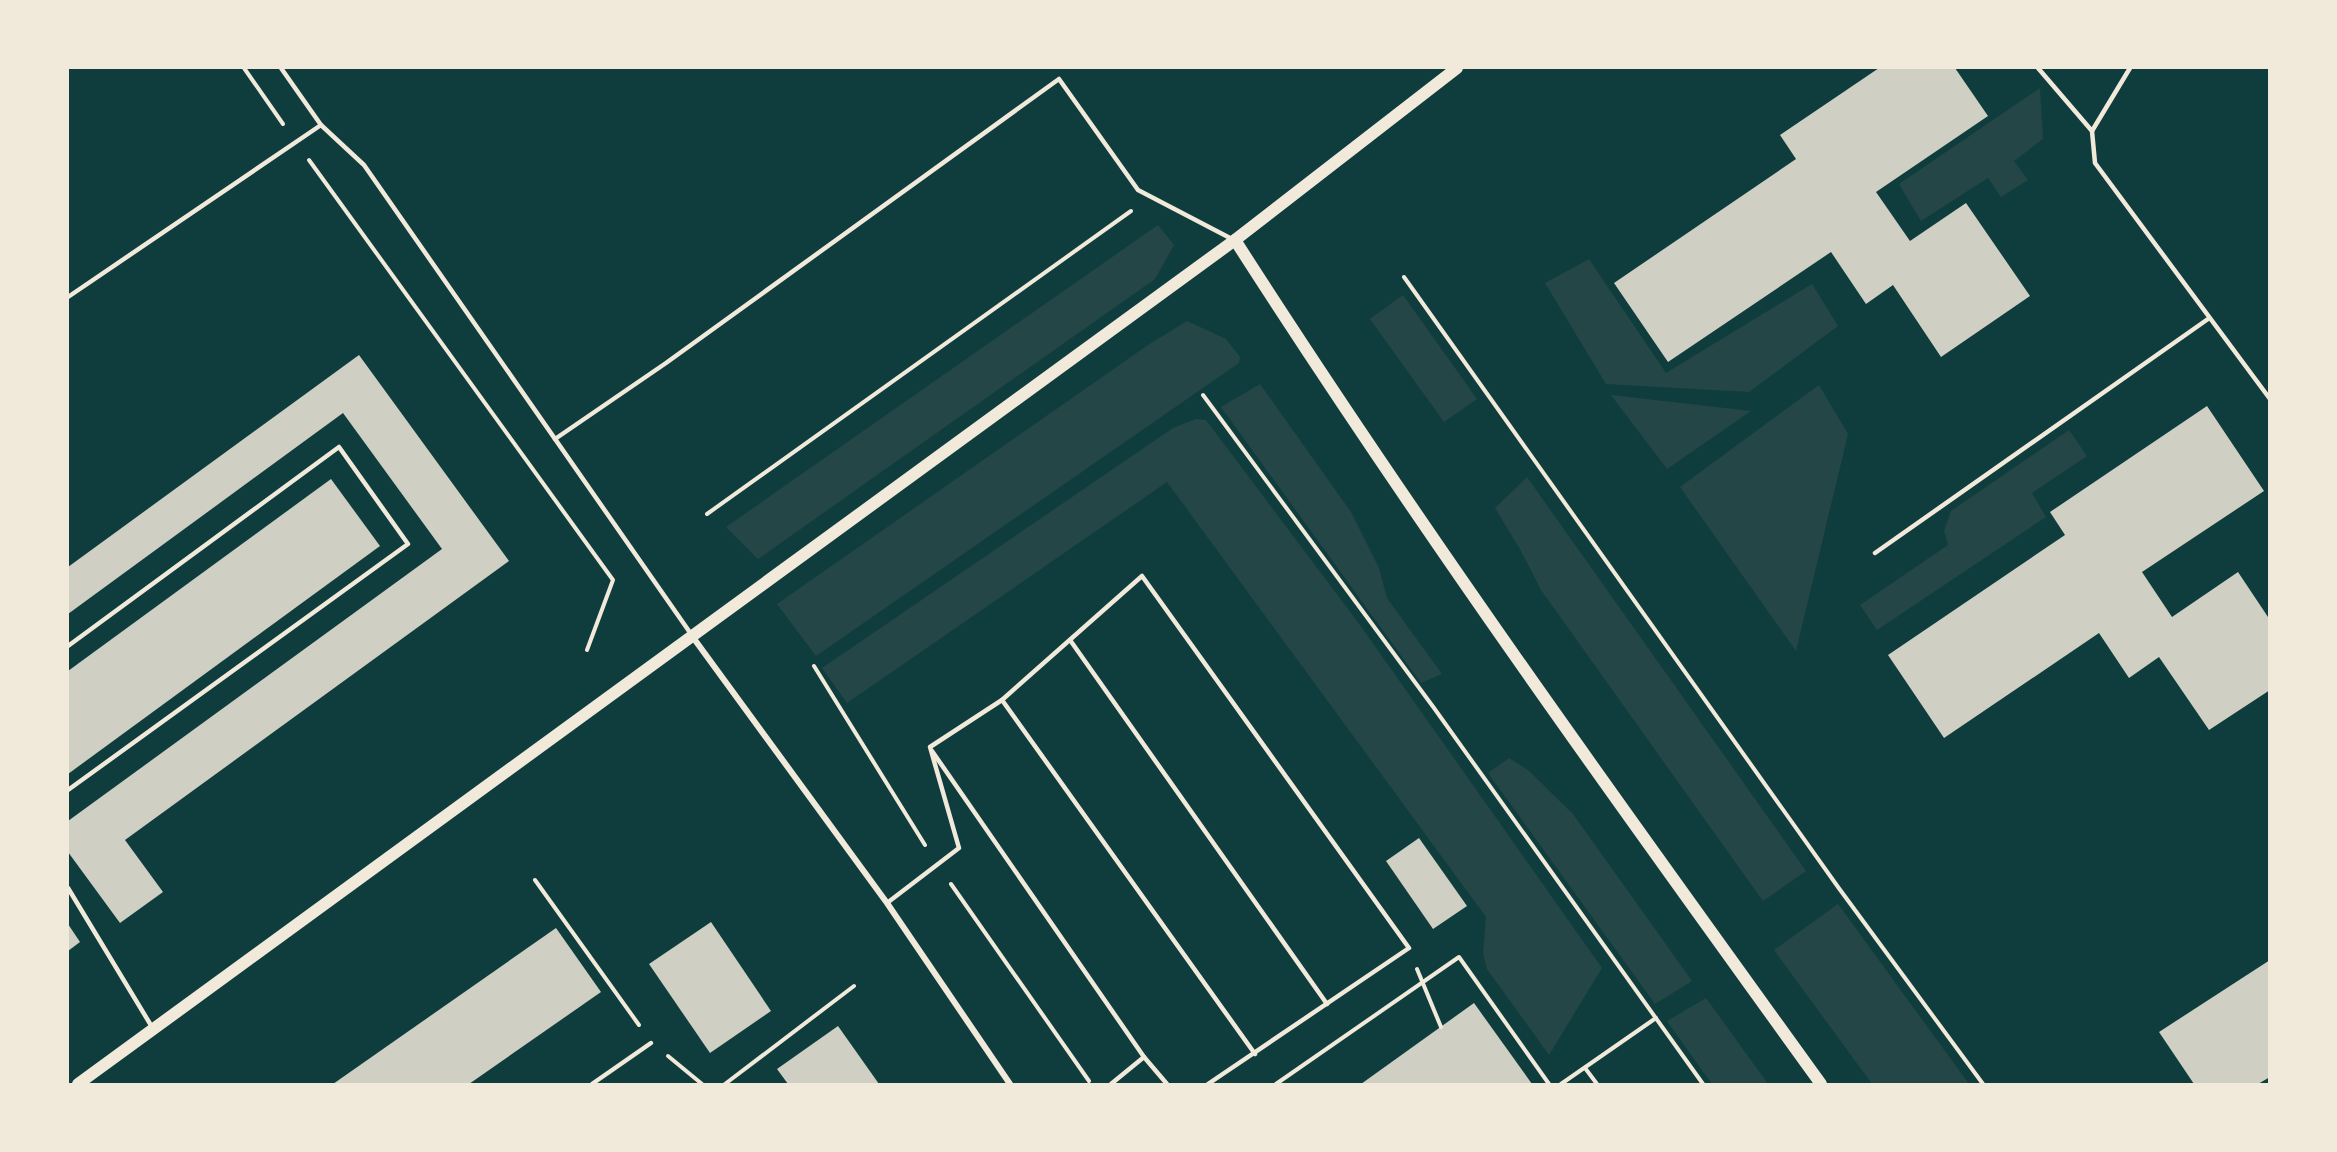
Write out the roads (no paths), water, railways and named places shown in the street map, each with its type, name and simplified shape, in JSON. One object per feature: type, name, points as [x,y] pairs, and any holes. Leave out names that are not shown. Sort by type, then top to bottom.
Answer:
[{"type":"main road","points":[[78,1084],[1235,240],[1457,68]]},
{"type":"main road","points":[[1235,240],[1305,350],[1450,564],[1821,1084]]},
{"type":"street","points":[[692,636],[887,903],[1010,1084]]},
{"type":"lane","points":[[281,68],[321,125],[364,165],[692,636]]},
{"type":"lane","points":[[2038,68],[2092,131],[2095,163],[2208,319],[2270,399]]},
{"type":"lane","points":[[2092,131],[2130,68]]},
{"type":"lane","points":[[555,439],[666,363],[1059,79],[1138,190],[1235,240]]},
{"type":"lane","points":[[68,297],[321,125]]},
{"type":"lane","points":[[1875,553],[2208,319]]},
{"type":"lane","points":[[68,646],[339,447],[408,544],[68,790]]},
{"type":"lane","points":[[930,747],[1002,700],[1142,576],[1409,948],[1208,1084]]},
{"type":"lane","points":[[1070,640],[1328,1004]]},
{"type":"lane","points":[[1002,700],[1255,1054]]},
{"type":"lane","points":[[887,903],[959,848],[930,747]]},
{"type":"lane","points":[[930,747],[1144,1057],[1167,1084]]},
{"type":"lane","points":[[68,888],[154,1029]]},
{"type":"lane","points":[[592,1084],[651,1043]]},
{"type":"lane","points":[[1111,1084],[1144,1057]]}]
